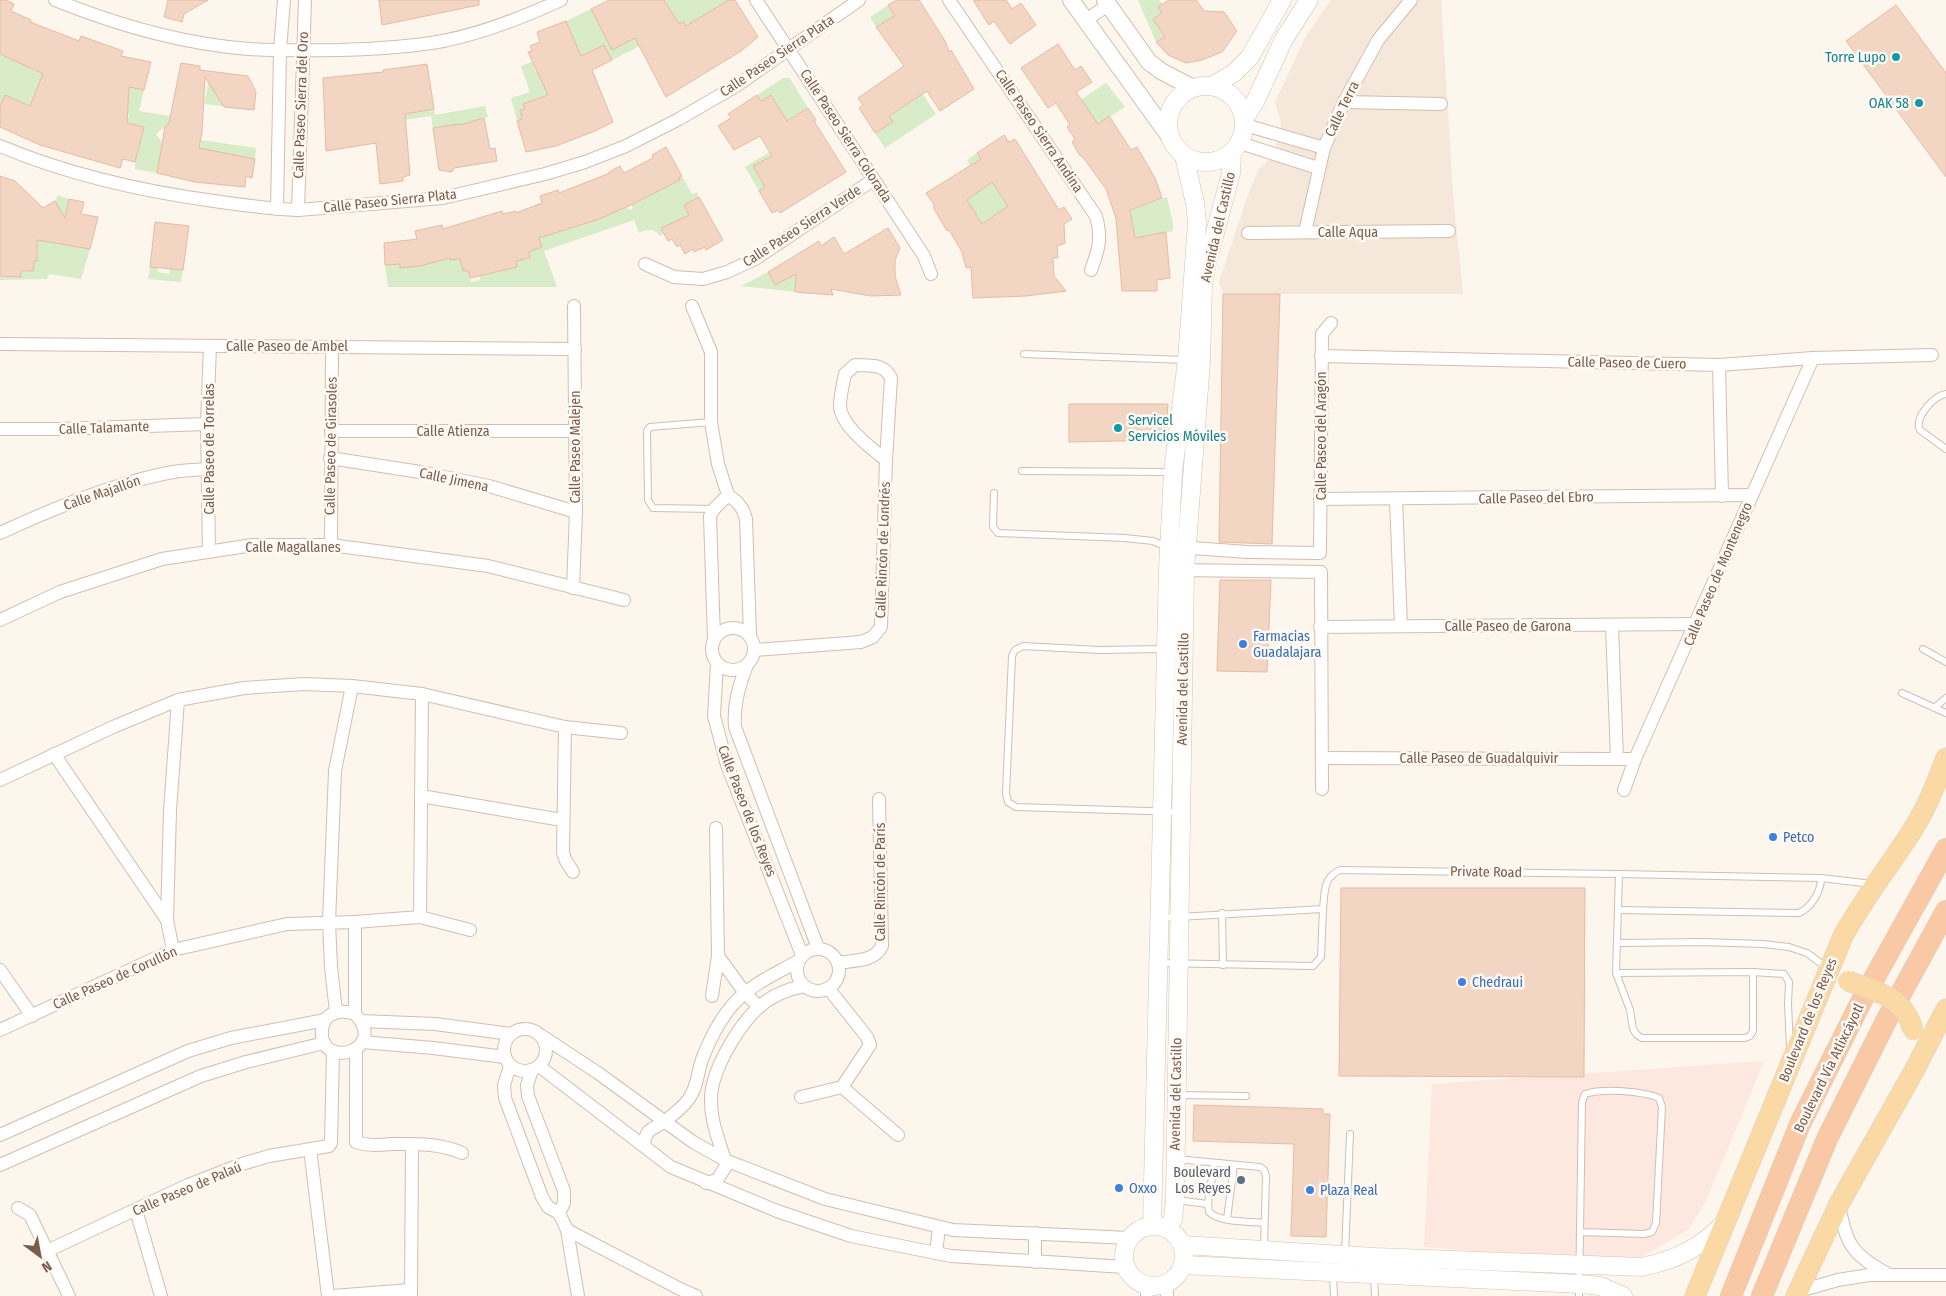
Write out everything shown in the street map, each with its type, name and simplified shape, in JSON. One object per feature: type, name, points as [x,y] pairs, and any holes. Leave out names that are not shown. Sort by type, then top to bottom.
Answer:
[{"type":"highway","name":"Boulevard Vía Atlixcáyotl","points":[[1731,1296],[1800,1124],[1862,1000],[1941,857],[1946,836]]},
{"type":"highway","points":[[1762,1296],[1827,1139],[1888,1017],[1946,911]]},
{"type":"main road","points":[[1212,86],[1234,73],[1250,57],[1282,0]]},
{"type":"main road","points":[[1245,122],[1241,107],[1234,97],[1224,90],[1212,86],[1193,88],[1175,102],[1168,124],[1169,136],[1175,147],[1184,156],[1196,162],[1209,163],[1221,160],[1236,148],[1245,122],[1284,38],[1309,0]]},
{"type":"main road","name":"Avenida del Castillo","points":[[1160,1227],[1158,963],[1168,547],[1173,472],[1194,361],[1207,263],[1232,173],[1236,148]]},
{"type":"main road","name":"Avenida del Castillo","points":[[1160,1227],[1173,1219],[1174,1200],[1180,963],[1185,570],[1194,361],[1197,223],[1195,203],[1184,156]]},
{"type":"main road","name":"Boulevard de los Reyes","points":[[1695,1296],[1843,936],[1920,817],[1946,758]]},
{"type":"main road","points":[[1829,968],[1848,981],[1898,1002],[1906,1012],[1913,1030],[1915,1069]]},
{"type":"main road","points":[[1798,1294],[1839,1204],[1915,1069],[1946,1009]]},
{"type":"main road","points":[[1710,1296],[1740,1216],[1744,1176]]},
{"type":"main road","points":[[1183,1245],[1375,1257],[1642,1267],[1674,1259],[1702,1244],[1726,1221]]},
{"type":"main road","points":[[1160,1227],[1174,1233],[1183,1245],[1183,1265],[1167,1290],[1157,1286],[1147,1291],[1130,1275],[1125,1267],[1123,1253],[1129,1238],[1135,1232],[1160,1227]]},
{"type":"main road","points":[[1183,1265],[1374,1275],[1580,1290],[1600,1286],[1623,1296]]},
{"type":"street","points":[[55,0],[144,31],[198,42],[248,49],[280,50],[371,49],[442,41],[490,28],[561,0]]},
{"type":"street","name":"Calle Paseo Sierra del Oro","points":[[277,209],[280,50],[284,0]]},
{"type":"street","name":"Calle Paseo Sierra del Oro","points":[[298,210],[305,0]]},
{"type":"street","name":"Calle Paseo Sierra Colorada","points":[[756,0],[924,256],[931,274]]},
{"type":"street","name":"Calle Paseo Sierra Plata","points":[[0,146],[38,162],[116,184],[168,194],[277,209],[298,210],[443,198],[536,176],[585,162],[626,146],[679,119],[736,86],[859,0]]},
{"type":"street","name":"Calle Paseo Sierra Andina","points":[[949,0],[1096,216],[1100,232],[1099,248],[1092,270]]},
{"type":"street","points":[[1072,0],[1169,136]]},
{"type":"street","name":"Calle Terra","points":[[1305,232],[1324,148],[1344,102],[1378,40],[1411,0]]},
{"type":"street","points":[[1086,20],[1107,2],[1149,62],[1161,71],[1193,88]]},
{"type":"street","points":[[1102,44],[1125,29]]},
{"type":"street","points":[[1344,102],[1441,104]]},
{"type":"street","points":[[1245,122],[1324,148]]},
{"type":"street","points":[[1236,148],[1318,168]]},
{"type":"street","name":"Calle Paseo Sierra Verde","points":[[645,264],[674,277],[703,280],[727,272],[755,259],[874,180]]},
{"type":"street","name":"Calle Aqua","points":[[1248,233],[1448,231]]},
{"type":"street","name":"Calle Paseo Malejen","points":[[573,588],[576,512],[574,306]]},
{"type":"street","points":[[692,306],[711,352],[711,422],[718,464],[728,495],[737,502],[746,518],[750,635]]},
{"type":"street","name":"Calle Paseo del Aragón","points":[[1291,553],[1320,553],[1322,334],[1331,323]]},
{"type":"street","name":"Calle Paseo de Ambel","points":[[0,344],[575,349]]},
{"type":"street","name":"Calle Paseo de Torrelas","points":[[209,552],[207,424],[210,346]]},
{"type":"street","name":"Calle Paseo de Girasoles","points":[[330,545],[332,347]]},
{"type":"street","name":"Calle Paseo de Cuero","points":[[1321,356],[1719,365],[1813,358],[1932,355]]},
{"type":"street","name":"Calle Paseo de Montenegro","points":[[1624,790],[1635,759],[1813,358]]},
{"type":"street","name":"Calle Rincón de Londrés","points":[[754,650],[860,642],[873,637],[881,628],[886,460],[891,378],[883,366],[855,365],[845,374],[840,405],[841,412],[857,435],[886,460]]},
{"type":"street","points":[[1719,365],[1722,496]]},
{"type":"street","name":"Calle Talamante","points":[[0,429],[207,424]]},
{"type":"street","name":"Calle Atienza","points":[[331,431],[575,432]]},
{"type":"street","name":"Calle Jimena","points":[[330,458],[420,472],[489,486],[576,512]]},
{"type":"street","name":"Calle Majallón","points":[[0,533],[42,514],[130,482],[174,472],[208,469]]},
{"type":"street","points":[[714,639],[719,632],[727,628],[735,627],[743,630],[750,635],[754,642],[752,658],[747,665],[740,669],[731,670],[723,668],[717,663],[713,655],[710,516],[714,509],[728,495]]},
{"type":"street","name":"Calle Paseo del Ebro","points":[[1320,499],[1752,495]]},
{"type":"street","points":[[1396,499],[1401,626]]},
{"type":"street","name":"Calle Magallanes","points":[[0,620],[60,592],[162,559],[253,545],[330,545],[488,566],[624,600]]},
{"type":"street","points":[[1168,547],[1291,553],[1291,572]]},
{"type":"street","points":[[1168,569],[1321,572],[1322,789]]},
{"type":"street","name":"Calle Paseo de Garona","points":[[1320,626],[1612,626],[1696,624]]},
{"type":"street","points":[[1612,626],[1617,759]]},
{"type":"street","name":"Calle Paseo de los Reyes","points":[[717,663],[714,716],[727,765],[800,958]]},
{"type":"street","name":"Calle Paseo de los Reyes","points":[[747,665],[740,684],[734,716],[735,727],[818,948]]},
{"type":"street","points":[[0,780],[113,727],[178,700],[244,688],[305,684],[352,686],[422,694],[565,727],[621,733]]},
{"type":"street","points":[[336,1012],[329,922],[335,771],[352,686]]},
{"type":"street","points":[[420,917],[422,694]]},
{"type":"street","points":[[173,950],[167,920],[170,811],[178,700]]},
{"type":"street","points":[[565,727],[562,820],[563,853],[573,872]]},
{"type":"street","points":[[54,754],[167,920]]},
{"type":"street","name":"Calle Paseo de Guadalquivir","points":[[1322,758],[1635,759]]},
{"type":"street","points":[[421,796],[562,820]]},
{"type":"street","name":"Calle Rincón de París","points":[[838,963],[872,958],[882,946],[879,799]]},
{"type":"street","points":[[712,996],[718,956],[716,828]]},
{"type":"street","name":"Calle Paseo de Corullón","points":[[0,1030],[173,950],[287,924],[355,922],[420,917],[470,930]]},
{"type":"street","points":[[355,922],[358,1018],[364,1028],[359,1046],[356,1142],[363,1145],[412,1144],[448,1147],[462,1153]]},
{"type":"street","points":[[644,1145],[645,1135],[653,1127],[664,1122],[687,1102],[694,1092],[701,1062],[712,1033],[728,1011],[745,993],[800,958],[806,951],[818,948],[831,952],[838,963],[838,977],[828,988],[816,991],[804,986],[789,989],[759,1006],[744,1024],[725,1053],[710,1098],[713,1124],[726,1166],[717,1180],[706,1183]]},
{"type":"street","points":[[718,956],[745,993],[759,1006]]},
{"type":"street","points":[[800,958],[797,975],[804,986]]},
{"type":"street","points":[[0,970],[32,1016]]},
{"type":"street","points":[[801,1097],[842,1088],[870,1045],[867,1037],[828,988]]},
{"type":"street","points":[[0,1135],[188,1051],[231,1038],[325,1020],[336,1012],[346,1011],[358,1018],[434,1024],[511,1034]]},
{"type":"street","points":[[325,1020],[321,1032],[329,1047],[341,1054],[349,1053],[359,1046],[433,1048],[508,1061],[524,1072],[535,1068],[544,1060],[546,1044],[542,1036]]},
{"type":"street","points":[[578,1296],[567,1230],[559,1213],[548,1207],[542,1197],[505,1098],[504,1085],[508,1061],[504,1048],[506,1040],[511,1034],[519,1030],[535,1031],[598,1073],[693,1142],[725,1160],[825,1199],[952,1230],[1129,1238]]},
{"type":"street","points":[[0,1166],[201,1076],[246,1062],[329,1047]]},
{"type":"street","name":"Calle Paseo de Palaú","points":[[47,1251],[188,1185],[242,1164],[269,1156],[329,1146],[332,1143],[329,1047]]},
{"type":"street","points":[[535,1068],[644,1145],[671,1167],[777,1211],[851,1236],[951,1256],[1125,1267]]},
{"type":"street","points":[[535,1068],[527,1085],[528,1096],[564,1191],[564,1203],[559,1213]]},
{"type":"street","points":[[842,1088],[898,1135]]},
{"type":"street","points":[[333,1296],[411,1293],[412,1144]]},
{"type":"street","points":[[310,1148],[328,1296]]},
{"type":"street","points":[[1839,1204],[1845,1233],[1850,1245],[1869,1264],[1888,1274]]},
{"type":"street","points":[[18,1208],[30,1215],[69,1296]]},
{"type":"street","points":[[136,1210],[160,1296]]},
{"type":"street","points":[[936,1253],[939,1227]]},
{"type":"street","points":[[567,1230],[696,1296]]},
{"type":"street","points":[[1035,1234],[1035,1262]]},
{"type":"street","points":[[1798,1294],[1838,1280],[1888,1274],[1946,1275]]},
{"type":"lane","points":[[1024,354],[1194,361]]},
{"type":"lane","points":[[1946,394],[1935,398],[1918,420],[1920,430],[1946,449]]},
{"type":"lane","points":[[711,422],[655,425],[650,427],[647,431],[648,500],[653,508],[714,509]]},
{"type":"lane","points":[[1022,471],[1173,472]]},
{"type":"lane","points":[[994,493],[993,527],[998,533],[1125,538],[1153,542],[1168,547]]},
{"type":"lane","points":[[1182,812],[1016,807],[1008,802],[1006,794],[1012,656],[1015,650],[1022,646],[1099,650],[1184,649]]},
{"type":"lane","points":[[1923,649],[1946,662]]},
{"type":"lane","points":[[1902,693],[1946,714]]},
{"type":"lane","points":[[1934,708],[1946,698]]},
{"type":"lane","name":"Private Road","points":[[1158,963],[1313,966],[1321,957],[1323,909],[1327,880],[1332,874],[1340,870],[1821,878],[1875,884]]},
{"type":"lane","points":[[1619,874],[1616,973],[1630,1010],[1633,1028],[1637,1035],[1642,1038],[1745,1038],[1750,1036],[1752,1031],[1753,972]]},
{"type":"lane","points":[[1618,910],[1800,913],[1810,907],[1821,884],[1821,878]]},
{"type":"lane","points":[[1159,918],[1222,913],[1323,909]]},
{"type":"lane","points":[[1222,913],[1223,965]]},
{"type":"lane","points":[[1618,943],[1703,942],[1789,947],[1806,952],[1829,968]]},
{"type":"lane","points":[[1616,973],[1753,972],[1784,974],[1788,978],[1791,1062]]},
{"type":"lane","points":[[1580,1232],[1644,1234],[1652,1232],[1656,1224],[1662,1107],[1659,1098],[1649,1094],[1595,1090],[1585,1094],[1582,1102],[1580,1232],[1580,1290]]},
{"type":"lane","points":[[1176,1095],[1246,1096]]},
{"type":"lane","points":[[1345,1255],[1350,1134]]},
{"type":"lane","points":[[1175,1159],[1260,1167],[1264,1170],[1266,1176],[1264,1249]]},
{"type":"lane","points":[[1214,1163],[1208,1204],[1209,1212],[1214,1216],[1227,1219],[1264,1223]]},
{"type":"lane","points":[[1227,1219],[1234,1165]]},
{"type":"lane","points":[[1174,1200],[1208,1204]]},
{"type":"lane","points":[[1375,1257],[1375,1296]]},
{"type":"lane","points":[[1333,1273],[1334,1296]]},
{"type":"shaded area","points":[[1331,0],[1441,0],[1453,193],[1463,294],[1223,294],[1219,282],[1249,192],[1259,169],[1274,155],[1281,122],[1275,102],[1306,36]]},
{"type":"shaded area","points":[[1764,1061],[1706,1201],[1688,1230],[1644,1256],[1602,1262],[1424,1247],[1432,1084]]},
{"type":"green space","points":[[665,0],[729,0],[699,19],[688,29],[683,21],[679,24],[677,49],[649,65],[645,57],[654,52],[640,46],[612,60],[604,45],[581,56],[566,21],[591,9],[640,34],[678,24]]},
{"type":"green space","points":[[1138,0],[1159,0],[1163,4],[1162,13],[1153,19],[1165,37],[1156,42]]},
{"type":"green space","points":[[888,5],[897,19],[884,26],[882,23],[876,27],[870,17]]},
{"type":"green space","points":[[0,52],[11,59],[13,54],[33,65],[31,69],[39,73],[42,68],[125,99],[129,99],[129,87],[144,90],[139,111],[170,116],[172,108],[203,114],[202,132],[168,124],[156,134],[162,143],[157,173],[135,169],[144,127],[127,123],[129,115],[62,105],[35,94],[30,106],[5,95],[0,106]]},
{"type":"green space","points":[[534,61],[533,64],[536,72],[592,70],[597,83],[569,95],[523,105],[525,109],[520,110],[522,119],[517,121],[511,98],[530,92],[521,66]]},
{"type":"green space","points":[[904,66],[936,114],[885,148],[875,133],[892,122],[889,116],[916,99],[898,71]]},
{"type":"green space","points":[[783,78],[791,80],[808,108],[787,121],[797,138],[783,170],[827,141],[828,144],[759,191],[745,167],[771,151],[771,95],[761,101],[757,95]]},
{"type":"green space","points":[[1106,83],[1125,107],[1098,124],[1079,101]]},
{"type":"green space","points":[[208,84],[226,87],[224,106],[204,104]]},
{"type":"green space","points":[[485,106],[488,117],[470,122],[461,132],[459,124],[433,128],[431,116],[405,120],[404,109],[417,112],[434,109],[435,115]]},
{"type":"green space","points":[[201,140],[256,148],[255,159],[217,152],[203,166],[201,183],[195,182]]},
{"type":"green space","points":[[977,153],[986,166],[999,177],[995,186],[1014,214],[979,226],[967,200],[961,171],[970,165],[967,160]]},
{"type":"green space","points":[[682,176],[692,194],[697,192],[699,197],[684,205],[690,217],[661,228],[664,234],[660,236],[658,233],[650,230],[639,233],[634,220],[544,251],[557,287],[388,287],[385,265],[400,264],[401,268],[413,261],[413,267],[420,266],[418,248],[423,264],[450,258],[451,260],[464,258],[461,263],[463,271],[468,271],[471,282],[480,280],[478,268],[500,271],[517,267],[508,230],[510,229],[520,260],[530,259],[529,252],[542,247],[538,234],[627,207],[629,210],[633,208],[631,204],[680,180],[679,178]]},
{"type":"green space","points":[[58,195],[69,199],[58,242],[90,249],[81,279],[49,274],[47,279],[0,280],[0,274],[3,276],[20,277],[21,272],[33,271],[34,261],[37,260],[37,245],[0,231],[55,214],[60,210],[55,201]]},
{"type":"green space","points":[[1167,197],[1173,231],[1135,239],[1130,210]]},
{"type":"green space","points":[[150,267],[158,268],[158,272],[169,274],[170,269],[183,270],[181,282],[148,279]]},
{"type":"green space","points":[[768,272],[796,274],[795,292],[741,286]]},
{"type":"building","points":[[0,0],[6,0],[14,4],[11,11],[31,20],[30,22],[79,41],[81,36],[123,51],[121,56],[151,62],[144,90],[129,87],[127,123],[144,127],[135,162],[123,159],[120,168],[40,145],[0,127],[0,106],[5,95],[30,106],[43,74],[0,54]]},
{"type":"building","points":[[168,0],[208,0],[184,14],[182,22],[164,17]]},
{"type":"building","points":[[379,0],[479,0],[479,5],[382,25]]},
{"type":"building","points":[[609,0],[664,0],[679,24],[683,21],[686,26],[729,0],[735,0],[758,37],[741,51],[666,97],[635,38],[612,50],[591,9]]},
{"type":"building","points":[[897,0],[919,0],[945,41],[949,52],[951,50],[974,89],[940,111],[927,91],[889,116],[893,122],[875,133],[859,108],[863,105],[858,98],[904,66],[876,27],[895,16],[888,5]]},
{"type":"building","points":[[973,0],[1006,0],[1012,9],[1021,3],[1036,25],[1010,44],[994,21],[989,25]]},
{"type":"building","points":[[1169,0],[1196,0],[1204,11],[1224,12],[1237,31],[1222,52],[1202,60],[1186,63],[1168,55],[1156,42],[1165,37],[1153,19],[1162,13],[1158,7]]},
{"type":"building","name":"OAK 58","points":[[1896,5],[1946,73],[1946,177],[1846,41]]},
{"type":"building","points":[[566,21],[581,56],[604,45],[612,60],[592,70],[613,122],[556,146],[526,152],[517,121],[522,119],[520,110],[525,109],[523,104],[548,95],[528,52],[532,51],[530,46],[540,42],[537,32]]},
{"type":"building","points":[[1058,44],[1075,70],[1081,66],[1092,82],[1076,92],[1098,124],[1109,116],[1131,150],[1137,147],[1155,178],[1162,198],[1130,210],[1135,238],[1166,232],[1170,278],[1157,280],[1157,291],[1122,291],[1116,218],[1106,189],[1082,156],[1080,156],[1072,142],[1075,139],[1067,127],[1070,125],[1056,103],[1048,108],[1021,68]]},
{"type":"building","points":[[181,63],[200,66],[200,70],[248,76],[256,92],[254,110],[224,107],[205,77],[202,132],[199,148],[255,159],[252,178],[246,176],[245,187],[195,182],[157,173],[165,127],[169,123]]},
{"type":"building","points":[[427,64],[434,109],[405,114],[410,175],[403,177],[403,181],[380,184],[376,143],[326,151],[323,78],[383,72],[383,70]]},
{"type":"building","points":[[757,95],[761,101],[771,95],[787,121],[808,108],[846,172],[780,213],[778,210],[772,213],[759,191],[765,187],[753,166],[772,156],[760,136],[734,150],[718,126],[731,118],[728,114]]},
{"type":"building","points":[[484,118],[490,149],[495,148],[497,161],[454,168],[452,172],[439,170],[433,128],[460,125]]},
{"type":"building","points":[[1004,135],[1009,142],[1015,139],[1059,210],[1064,207],[1072,219],[1064,224],[1065,243],[1057,246],[1058,258],[1053,258],[1054,276],[1066,291],[1026,296],[973,298],[971,267],[966,268],[962,252],[949,230],[947,231],[933,207],[935,206],[926,193],[981,159],[977,153]],"holes":[[[992,182],[1008,206],[982,224],[967,200]]]},
{"type":"building","points":[[666,147],[682,176],[679,178],[680,180],[599,219],[539,238],[542,247],[529,252],[530,258],[516,261],[517,267],[470,278],[468,271],[463,271],[460,259],[450,260],[450,258],[420,266],[400,268],[400,264],[385,265],[384,243],[417,239],[415,231],[442,225],[443,229],[502,211],[503,214],[516,211],[516,213],[542,203],[540,196],[558,190],[559,193],[610,173],[620,166],[624,173],[653,158],[652,155]]},
{"type":"building","points":[[0,176],[15,181],[43,208],[55,201],[65,218],[69,199],[84,202],[81,214],[98,217],[90,249],[37,240],[37,261],[34,261],[33,271],[21,271],[21,277],[0,276]]},
{"type":"building","points":[[699,197],[723,240],[706,250],[705,247],[694,252],[693,249],[685,254],[680,245],[677,247],[672,239],[668,241],[661,228],[689,215],[684,205]]},
{"type":"building","points":[[155,222],[189,226],[183,270],[150,267]]},
{"type":"building","points":[[888,228],[900,248],[895,260],[895,276],[901,295],[871,296],[831,289],[833,295],[795,292],[796,274],[775,285],[768,272],[819,241],[821,246],[834,237],[844,254]]},
{"type":"building","points":[[1223,294],[1280,294],[1272,544],[1219,542]]},
{"type":"building","name":"Servicel Servicios Móviles","points":[[1069,404],[1168,404],[1165,440],[1069,442]]},
{"type":"building","name":"Farmacias Guadalajara","points":[[1220,580],[1271,580],[1267,672],[1217,671]]},
{"type":"building","name":"Chedraui","points":[[1341,888],[1585,888],[1584,1077],[1339,1076]]},
{"type":"building","name":"Plaza Real","points":[[1194,1105],[1323,1109],[1323,1114],[1330,1114],[1326,1237],[1291,1236],[1294,1144],[1193,1141]]},
{"type":"place","name":"Torre Lupo","points":[[1896,57]]},
{"type":"place","name":"OAK 58","points":[[1919,103]]},
{"type":"place","name":"Servicel Servicios Móviles","points":[[1118,428]]},
{"type":"place","name":"Farmacias Guadalajara","points":[[1243,644]]},
{"type":"place","name":"Petco","points":[[1773,837]]},
{"type":"place","name":"Chedraui","points":[[1462,982]]},
{"type":"place","name":"Boulevard Los Reyes","points":[[1241,1180]]},
{"type":"place","name":"Oxxo","points":[[1119,1188]]},
{"type":"place","name":"Plaza Real","points":[[1310,1190]]}]
